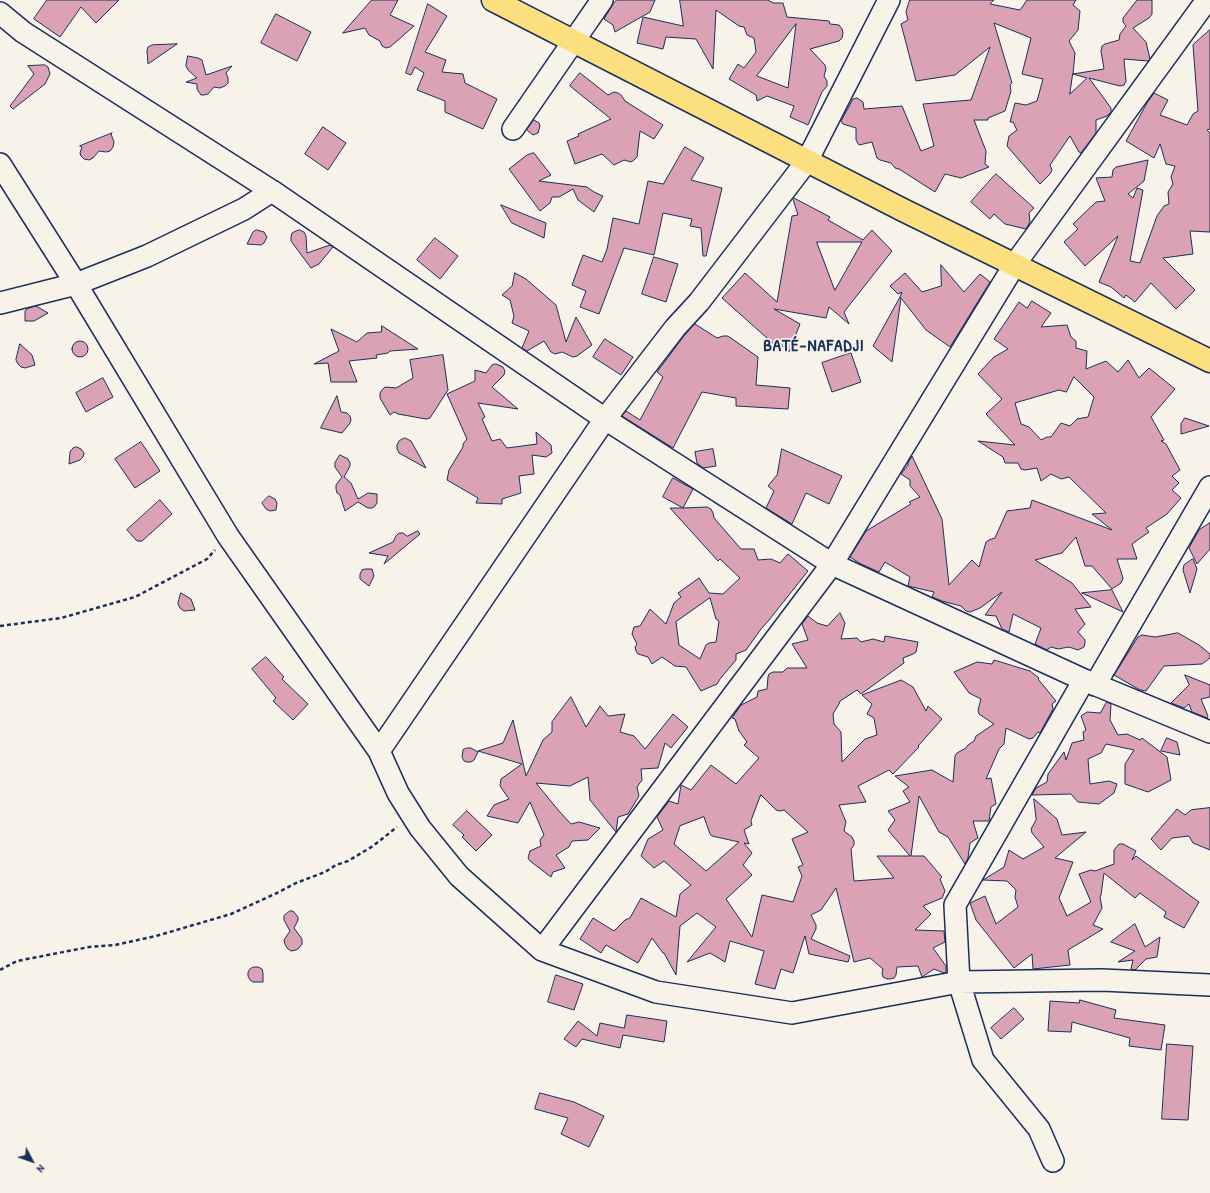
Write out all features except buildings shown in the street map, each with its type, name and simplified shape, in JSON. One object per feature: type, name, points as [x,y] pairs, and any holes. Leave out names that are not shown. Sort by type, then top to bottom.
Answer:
[{"type":"highway","points":[[494,0],[808,161],[1210,361]]},
{"type":"street","points":[[513,129],[602,0]]},
{"type":"street","points":[[379,751],[605,419],[675,328],[703,296],[808,161],[889,0]]},
{"type":"street","points":[[542,950],[832,564],[1015,264],[1207,0]]},
{"type":"street","points":[[0,13],[23,32],[272,191],[605,419],[832,564],[1089,682],[1210,732]]},
{"type":"street","points":[[0,164],[76,284],[228,536],[379,751],[398,793],[420,828],[436,850],[459,876],[542,950],[656,992],[792,1013],[959,982],[1102,980],[1210,985]]},
{"type":"street","points":[[0,303],[76,284],[147,256],[244,210],[272,191]]},
{"type":"street","points":[[1053,1161],[1039,1129],[983,1060],[959,982],[956,905],[1089,682],[1210,486]]},
{"type":"path","points":[[0,626],[61,618],[135,597],[207,559],[228,536]]},
{"type":"path","points":[[0,970],[17,961],[89,947],[115,945],[156,936],[231,914],[278,893],[296,883],[348,861],[373,846],[412,816]]},
{"type":"district","name":"BATÉ-NAFADJI","points":[[814,346]]}]
